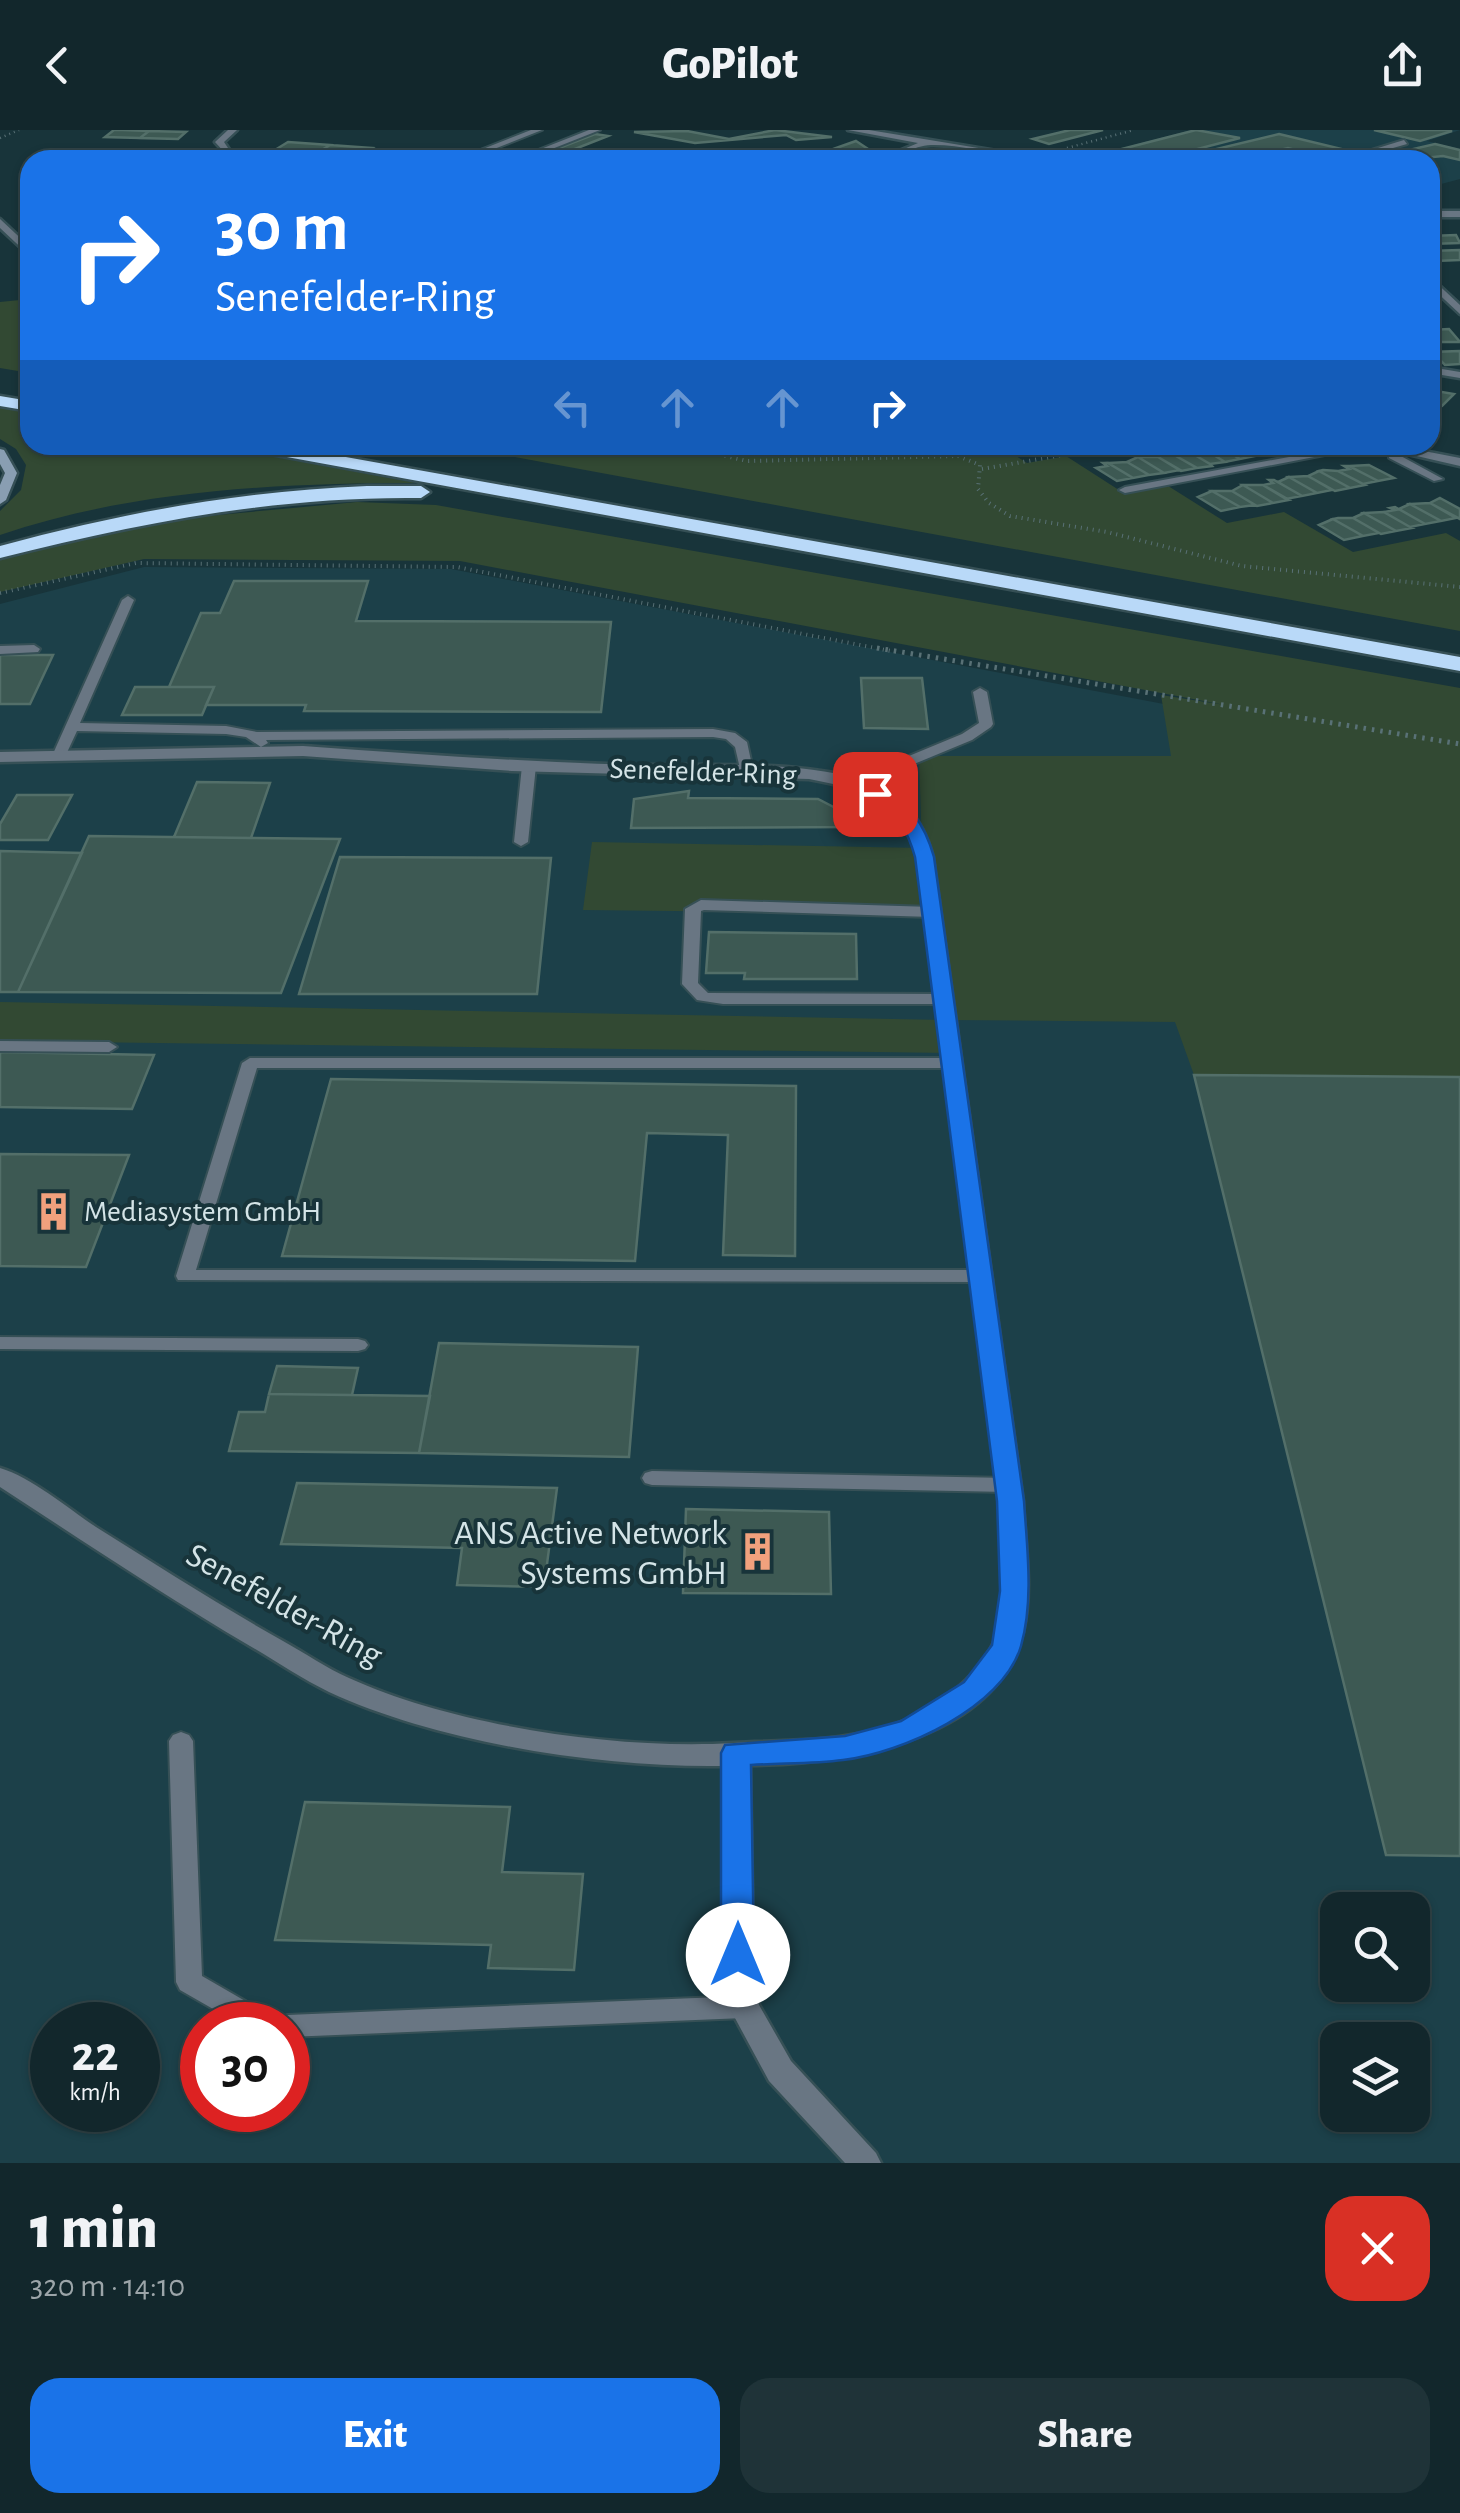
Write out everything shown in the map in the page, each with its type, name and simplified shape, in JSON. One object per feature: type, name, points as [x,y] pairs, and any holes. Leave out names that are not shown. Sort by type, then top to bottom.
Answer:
[{"type":"highway","points":[[303,455],[1460,664]]},
{"type":"highway","points":[[0,552],[151,513],[234,500],[335,492],[522,496]]},
{"type":"main road","points":[[0,453],[12,473],[0,500]]},
{"type":"street","points":[[225,150],[219,142],[233,130]]},
{"type":"street","points":[[852,130],[982,150]]},
{"type":"street","points":[[908,150],[928,142]]},
{"type":"street","points":[[0,222],[20,243]]},
{"type":"street","points":[[1440,290],[1460,311]]},
{"type":"street","points":[[1424,455],[1460,462]]},
{"type":"street","name":"Senefelder-Ring","points":[[0,756],[259,744],[529,766],[746,770],[856,784],[894,803],[916,829],[932,912],[1008,1485],[1014,1591],[1006,1647],[975,1690],[910,1730],[845,1748],[736,1753],[647,1752],[504,1737],[347,1689],[238,1627],[0,1476]]},
{"type":"street","points":[[736,1753],[738,1955],[744,2007],[780,2070],[865,2163]]},
{"type":"lane","points":[[485,150],[538,130]]},
{"type":"lane","points":[[543,150],[596,130]]},
{"type":"lane","points":[[1376,150],[1404,142]]},
{"type":"lane","points":[[1126,490],[1319,455]]},
{"type":"lane","points":[[1393,455],[1438,479]]},
{"type":"lane","points":[[59,756],[128,600]]},
{"type":"lane","points":[[0,650],[34,650]]},
{"type":"lane","points":[[856,784],[967,737],[986,724],[980,692]]},
{"type":"lane","points":[[72,727],[190,728],[259,744],[713,733],[730,736],[742,745],[746,770]]},
{"type":"lane","points":[[521,842],[529,766]]},
{"type":"lane","points":[[932,912],[693,908],[690,984],[703,997],[723,999],[944,999]]},
{"type":"lane","points":[[0,1046],[109,1046]]},
{"type":"lane","points":[[952,1063],[250,1064],[185,1276],[981,1276]]},
{"type":"lane","points":[[0,1342],[358,1345]]},
{"type":"lane","points":[[652,1478],[1008,1485]]},
{"type":"lane","points":[[181,1741],[189,1982],[224,2002]]},
{"type":"lane","points":[[310,2025],[744,2007]]},
{"type":"path","points":[[0,138],[19,130]]},
{"type":"path","points":[[1057,150],[1134,130]]},
{"type":"path","points":[[706,455],[768,463],[925,455]]},
{"type":"path","points":[[951,455],[968,458],[982,469],[1062,455]]},
{"type":"path","points":[[982,469],[978,483],[982,496],[1010,516],[1108,532],[1242,566],[1460,587]]},
{"type":"path","points":[[0,593],[136,563],[458,567],[861,646],[1460,744]]},
{"type":"shaded area","points":[[1191,130],[1460,130],[1427,141],[1460,149],[1460,179],[1440,184],[1440,150],[1114,150]]},
{"type":"shaded area","points":[[144,567],[451,569],[1460,760],[1460,2163],[0,2163],[0,604]]},
{"type":"green space","points":[[20,300],[20,371],[0,368],[0,302]]},
{"type":"green space","points":[[0,407],[20,410],[20,455],[264,455],[417,483],[206,492],[101,508],[0,535],[0,511],[21,490],[26,465],[16,449],[0,439]]},
{"type":"green space","points":[[503,455],[1015,455],[1027,463],[1066,456],[1122,492],[1165,484],[1227,523],[1284,512],[1353,552],[1446,533],[1460,541],[1460,631]]},
{"type":"green space","points":[[357,502],[436,505],[1460,688],[1460,1077],[1194,1075],[1175,1022],[947,1020],[951,1053],[0,1041],[0,1002],[946,1020],[932,914],[583,910],[592,842],[922,848],[919,756],[1171,756],[1161,695],[1225,705],[460,561],[144,559],[0,592],[0,560],[132,523]]},
{"type":"building","points":[[114,130],[149,131],[140,138],[105,137]]},
{"type":"building","points":[[775,130],[832,137],[796,140],[786,135],[695,143],[634,132],[687,131],[729,139]]},
{"type":"building","points":[[1070,130],[1103,130],[1049,144],[1033,139]]},
{"type":"building","points":[[1196,130],[1240,138],[1194,150],[1118,150]]},
{"type":"building","points":[[1374,130],[1447,130],[1452,131],[1420,141]]},
{"type":"building","points":[[149,131],[186,132],[178,139],[140,138]]},
{"type":"building","points":[[595,134],[608,136],[572,150],[554,150]]},
{"type":"building","points":[[1279,134],[1346,150],[1288,148],[1212,150]]},
{"type":"building","points":[[856,141],[870,150],[830,150]]},
{"type":"building","points":[[288,142],[330,145],[322,150],[275,150]]},
{"type":"building","points":[[1435,144],[1460,150],[1460,160],[1440,156],[1440,150],[1409,150]]},
{"type":"building","points":[[330,145],[372,148],[369,150],[322,150]]},
{"type":"building","points":[[1456,235],[1460,243],[1440,244],[1440,236]]},
{"type":"building","points":[[1460,250],[1460,260],[1440,261],[1440,251]]},
{"type":"building","points":[[1440,329],[1449,329],[1460,342],[1440,342]]},
{"type":"building","points":[[1460,351],[1460,364],[1445,365],[1440,352]]},
{"type":"building","points":[[1440,392],[1454,394],[1442,406]]},
{"type":"building","points":[[1174,455],[1194,455],[1212,466],[1197,468]]},
{"type":"building","points":[[1174,455],[1197,468],[1181,471],[1158,457]]},
{"type":"building","points":[[1195,455],[1214,455],[1225,462],[1210,464]]},
{"type":"building","points":[[1214,455],[1240,459],[1225,462]]},
{"type":"building","points":[[1138,457],[1164,473],[1149,475],[1127,462]]},
{"type":"building","points":[[1138,457],[1158,457],[1180,470],[1164,473]]},
{"type":"building","points":[[1127,462],[1149,475],[1133,478],[1108,463]]},
{"type":"building","points":[[1103,463],[1133,478],[1117,481],[1096,468],[1107,466]]},
{"type":"building","points":[[1369,465],[1394,478],[1378,481],[1349,466]]},
{"type":"building","points":[[1344,466],[1378,481],[1363,484],[1338,471],[1349,469]]},
{"type":"building","points":[[1319,471],[1338,471],[1365,485],[1350,488]]},
{"type":"building","points":[[1319,471],[1350,488],[1335,491],[1308,476]]},
{"type":"building","points":[[1308,476],[1332,490],[1317,493],[1289,477]]},
{"type":"building","points":[[1289,477],[1317,493],[1302,496],[1278,482]]},
{"type":"building","points":[[1269,480],[1302,496],[1286,499],[1263,485],[1273,483]]},
{"type":"building","points":[[1243,485],[1273,503],[1257,506],[1232,491]]},
{"type":"building","points":[[1243,485],[1263,485],[1289,500],[1273,503]]},
{"type":"building","points":[[1212,491],[1240,507],[1221,511],[1198,497]]},
{"type":"building","points":[[1212,491],[1232,491],[1255,505],[1240,507]]},
{"type":"building","points":[[1440,498],[1460,509],[1460,519],[1430,503]]},
{"type":"building","points":[[1430,503],[1456,518],[1441,521],[1410,504]]},
{"type":"building","points":[[1410,504],[1441,521],[1425,524],[1399,509]]},
{"type":"building","points":[[1395,507],[1425,524],[1410,527],[1384,512],[1395,510],[1390,508]]},
{"type":"building","points":[[1384,512],[1412,528],[1396,531],[1364,513]]},
{"type":"building","points":[[1364,513],[1396,531],[1381,534],[1353,518]]},
{"type":"building","points":[[1353,518],[1379,533],[1363,536],[1333,519]]},
{"type":"building","points":[[1333,519],[1363,536],[1344,540],[1319,525]]},
{"type":"building","points":[[234,581],[368,581],[356,621],[611,622],[601,712],[304,711],[306,705],[206,705],[214,687],[169,687],[201,613],[220,613]]},
{"type":"building","points":[[0,655],[53,655],[30,704],[0,704]]},
{"type":"building","points":[[861,678],[922,678],[928,729],[864,728]]},
{"type":"building","points":[[135,687],[214,687],[202,715],[122,715]]},
{"type":"building","points":[[197,782],[270,783],[251,838],[174,837]]},
{"type":"building","points":[[689,791],[688,798],[818,799],[847,814],[849,827],[631,828],[634,799]]},
{"type":"building","points":[[17,795],[72,795],[48,840],[0,840],[0,824]]},
{"type":"building","points":[[89,836],[340,839],[281,993],[18,992]]},
{"type":"building","points":[[0,851],[82,853],[18,992],[0,992]]},
{"type":"building","points":[[340,857],[551,858],[537,994],[299,994]]},
{"type":"building","points":[[709,932],[856,934],[857,979],[744,979],[745,973],[706,973]]},
{"type":"building","points":[[0,1052],[154,1055],[132,1109],[0,1107]]},
{"type":"building","points":[[1194,1075],[1460,1077],[1460,1856],[1386,1855]]},
{"type":"building","points":[[331,1079],[796,1086],[795,1256],[723,1255],[728,1135],[647,1133],[635,1261],[282,1256]]},
{"type":"building","name":"Mediasystem GmbH","points":[[0,1154],[129,1155],[86,1267],[0,1266]]},
{"type":"building","points":[[439,1343],[638,1347],[629,1457],[419,1453]]},
{"type":"building","points":[[277,1366],[358,1368],[352,1395],[269,1394]]},
{"type":"building","points":[[269,1394],[430,1396],[419,1453],[229,1451],[239,1412],[265,1412]]},
{"type":"building","points":[[297,1483],[557,1488],[544,1587],[457,1585],[462,1548],[281,1544]]},
{"type":"building","name":"ANS Active Network Systems GmbH","points":[[686,1509],[829,1512],[831,1594],[683,1593]]},
{"type":"building","points":[[305,1802],[510,1807],[502,1872],[583,1874],[574,1970],[488,1968],[491,1945],[275,1940]]},
{"type":"place","name":"Mediasystem GmbH","points":[[54,1211]]},
{"type":"place","name":"ANS Active Network Systems GmbH","points":[[757,1552]]},
{"type":"route","points":[[738,1955],[736,1753],[845,1748],[910,1730],[975,1690],[1006,1647],[1014,1591],[1011,1501],[925,857],[916,829],[894,803],[875,794]]}]
